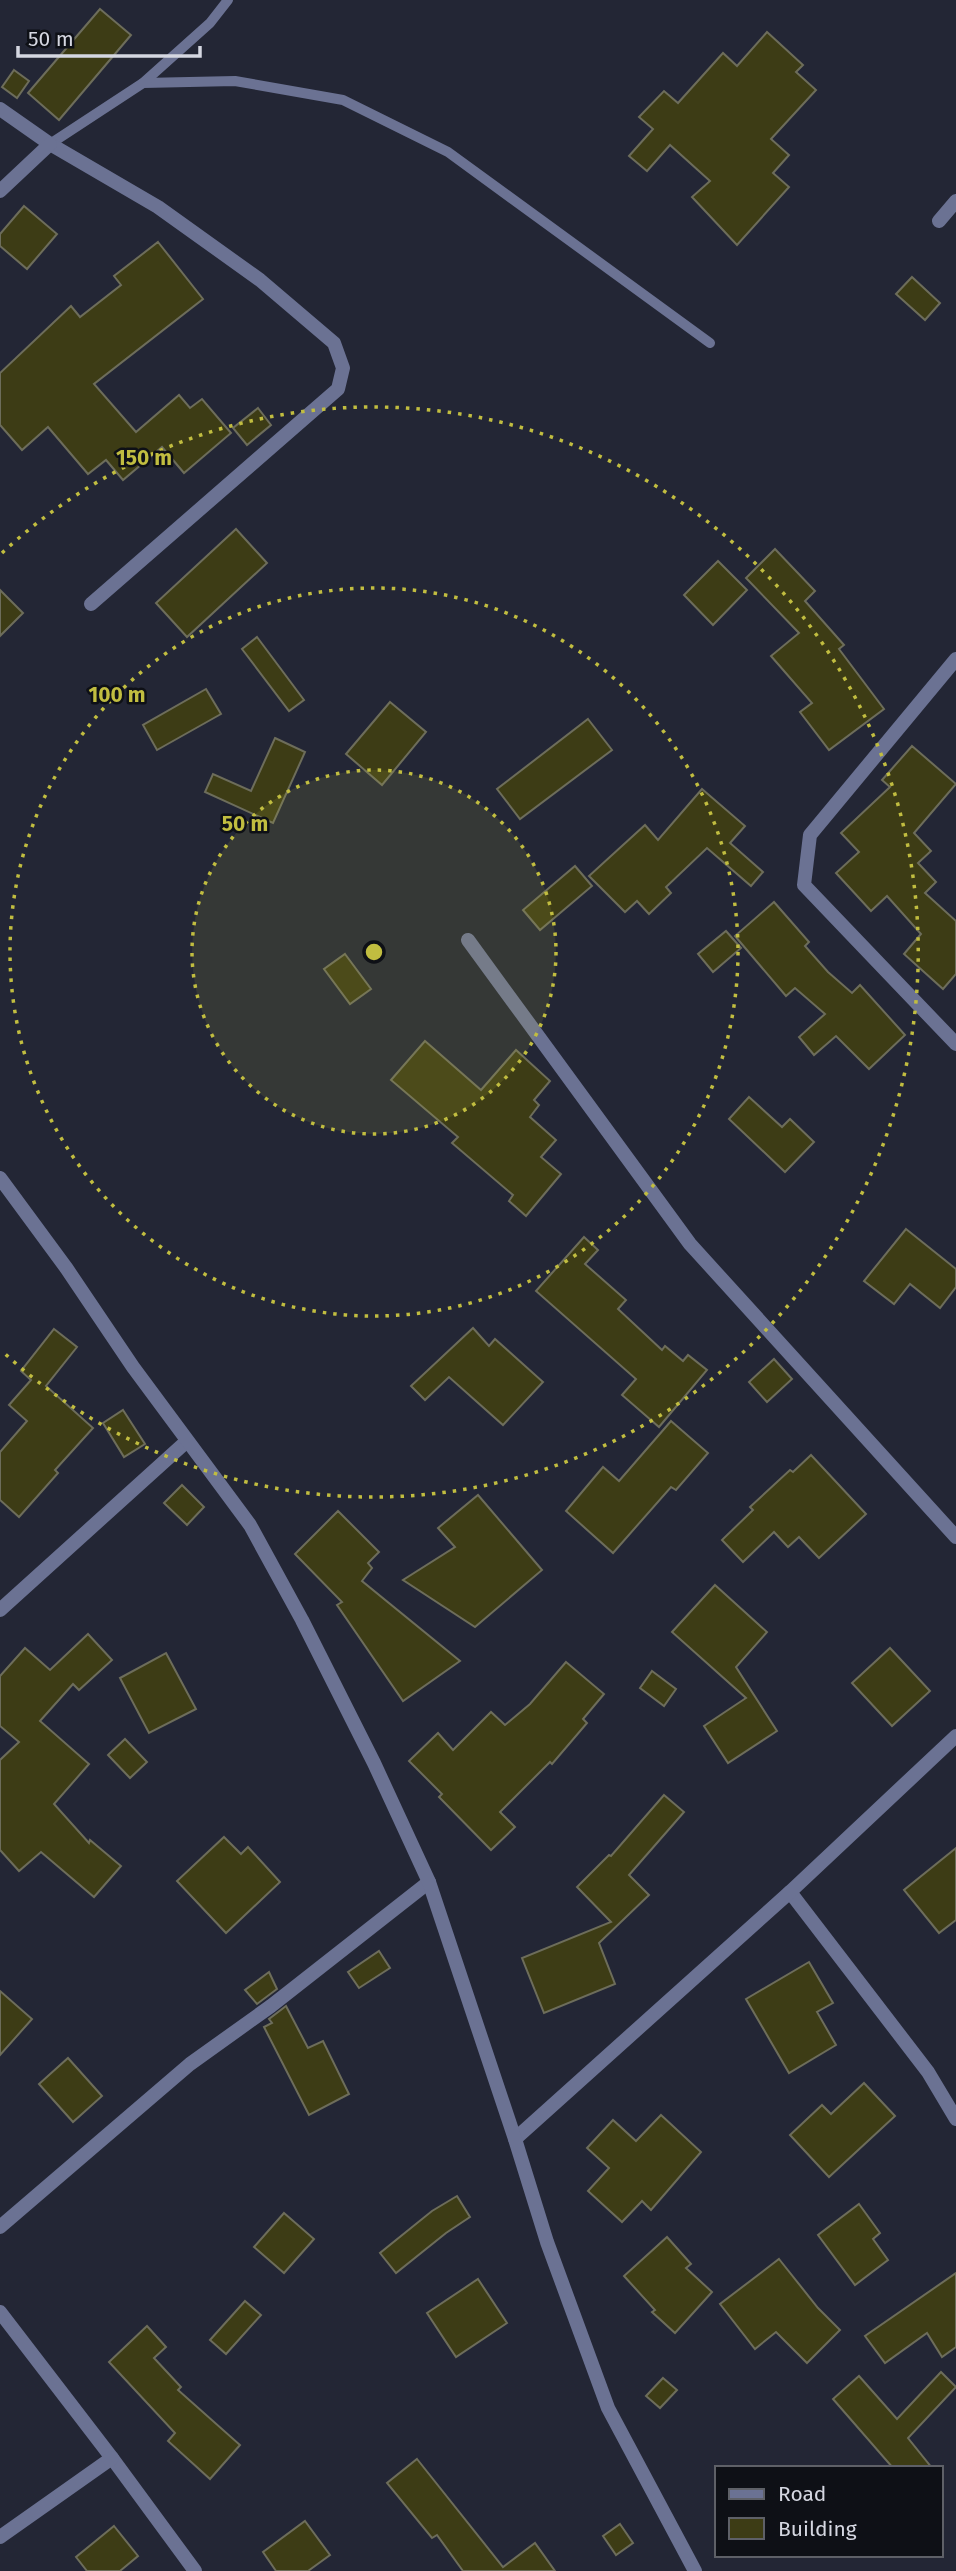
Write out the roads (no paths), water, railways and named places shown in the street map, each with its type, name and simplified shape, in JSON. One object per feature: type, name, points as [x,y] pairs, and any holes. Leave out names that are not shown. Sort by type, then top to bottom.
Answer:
[{"type":"street","points":[[0,109],[50,144],[158,207],[260,280],[334,343],[343,368],[338,389],[91,604]]},
{"type":"street","points":[[0,191],[50,144]]},
{"type":"street","points":[[939,221],[956,201]]},
{"type":"street","points":[[956,659],[810,835],[804,885],[956,1044]]},
{"type":"street","points":[[468,940],[690,1244],[956,1537]]},
{"type":"street","points":[[0,1178],[67,1269],[133,1367],[250,1525],[296,1608],[374,1762],[429,1882],[547,2242],[608,2408],[695,2571]]},
{"type":"street","points":[[0,1610],[187,1441]]},
{"type":"street","points":[[515,2139],[790,1892],[956,1735]]},
{"type":"street","points":[[0,2227],[190,2064],[271,2006],[429,1882]]},
{"type":"street","points":[[790,1892],[928,2072],[956,2119]]},
{"type":"street","points":[[0,2312],[113,2458],[195,2571]]},
{"type":"street","points":[[0,2537],[113,2458]]},
{"type":"lane","points":[[50,144],[143,83],[210,23],[228,0]]},
{"type":"lane","points":[[143,83],[234,81],[343,100],[448,152],[710,343]]}]
